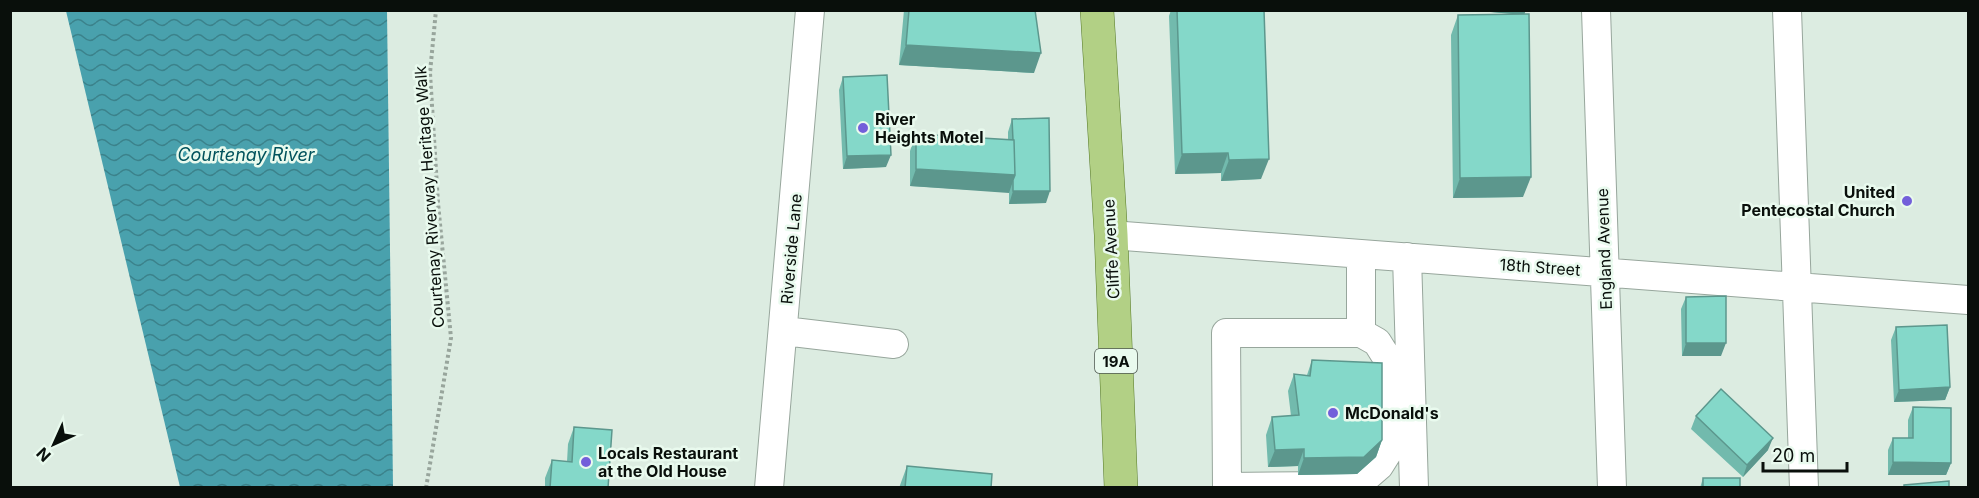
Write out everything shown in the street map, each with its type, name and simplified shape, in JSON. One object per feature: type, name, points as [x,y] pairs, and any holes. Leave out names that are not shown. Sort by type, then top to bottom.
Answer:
[{"type":"main road","name":"Cliffe Avenue","points":[[1096,10],[1111,235],[1121,488]]},
{"type":"street","name":"Riverside Lane","points":[[769,488],[810,10]]},
{"type":"street","name":"England Avenue","points":[[1596,10],[1612,488]]},
{"type":"street","points":[[1787,10],[1804,488]]},
{"type":"street","name":"18th Street","points":[[1111,235],[1968,300]]},
{"type":"street","points":[[1361,254],[1361,333]]},
{"type":"street","points":[[1407,257],[1414,488]]},
{"type":"street","points":[[784,331],[894,344]]},
{"type":"street","points":[[1226,333],[1361,333],[1377,342],[1387,358],[1391,447],[1379,466],[1364,479],[1333,486],[1227,487],[1226,333]]},
{"type":"path","name":"Courtenay Riverway Heritage Walk","points":[[426,488],[451,338],[438,203],[430,73],[436,10]]},
{"type":"water","name":"Courtenay River","points":[[66,11],[387,11],[393,487],[180,487]]},
{"type":"building","points":[[909,10],[1035,10],[1041,53],[906,45]]},
{"type":"building","points":[[1177,10],[1264,10],[1269,159],[1229,160],[1228,153],[1182,154]]},
{"type":"building","points":[[1529,14],[1531,177],[1460,178],[1458,15]]},
{"type":"building","name":"River Heights Motel","points":[[887,75],[891,155],[847,156],[843,77]]},
{"type":"building","points":[[1049,118],[1050,191],[1013,191],[1015,175],[1012,119]]},
{"type":"building","points":[[916,134],[1014,140],[1015,175],[916,169]]},
{"type":"building","points":[[1726,296],[1726,343],[1686,343],[1686,297]]},
{"type":"building","points":[[1947,325],[1950,387],[1899,390],[1896,327]]},
{"type":"building","name":"McDonald's","points":[[1312,360],[1382,363],[1382,440],[1364,457],[1304,458],[1304,449],[1275,450],[1272,417],[1299,415],[1294,374],[1310,376]]},
{"type":"building","points":[[1721,389],[1773,438],[1747,465],[1696,416]]},
{"type":"building","points":[[1913,407],[1951,408],[1951,463],[1893,462],[1893,438],[1913,438]]},
{"type":"building","points":[[574,427],[612,430],[608,488],[550,488],[552,460],[572,462]]},
{"type":"building","points":[[907,466],[992,474],[991,488],[905,488]]},
{"type":"building","points":[[1703,478],[1740,478],[1740,488],[1703,488]]},
{"type":"building","points":[[1949,481],[1949,488],[1904,488],[1904,485]]},
{"type":"place","name":"River Heights Motel","points":[[863,128]]},
{"type":"place","name":"United Pentecostal Church","points":[[1907,201]]},
{"type":"place","name":"McDonald's","points":[[1333,413]]},
{"type":"place","name":"Locals Restaurant at the Old House","points":[[586,462]]}]
